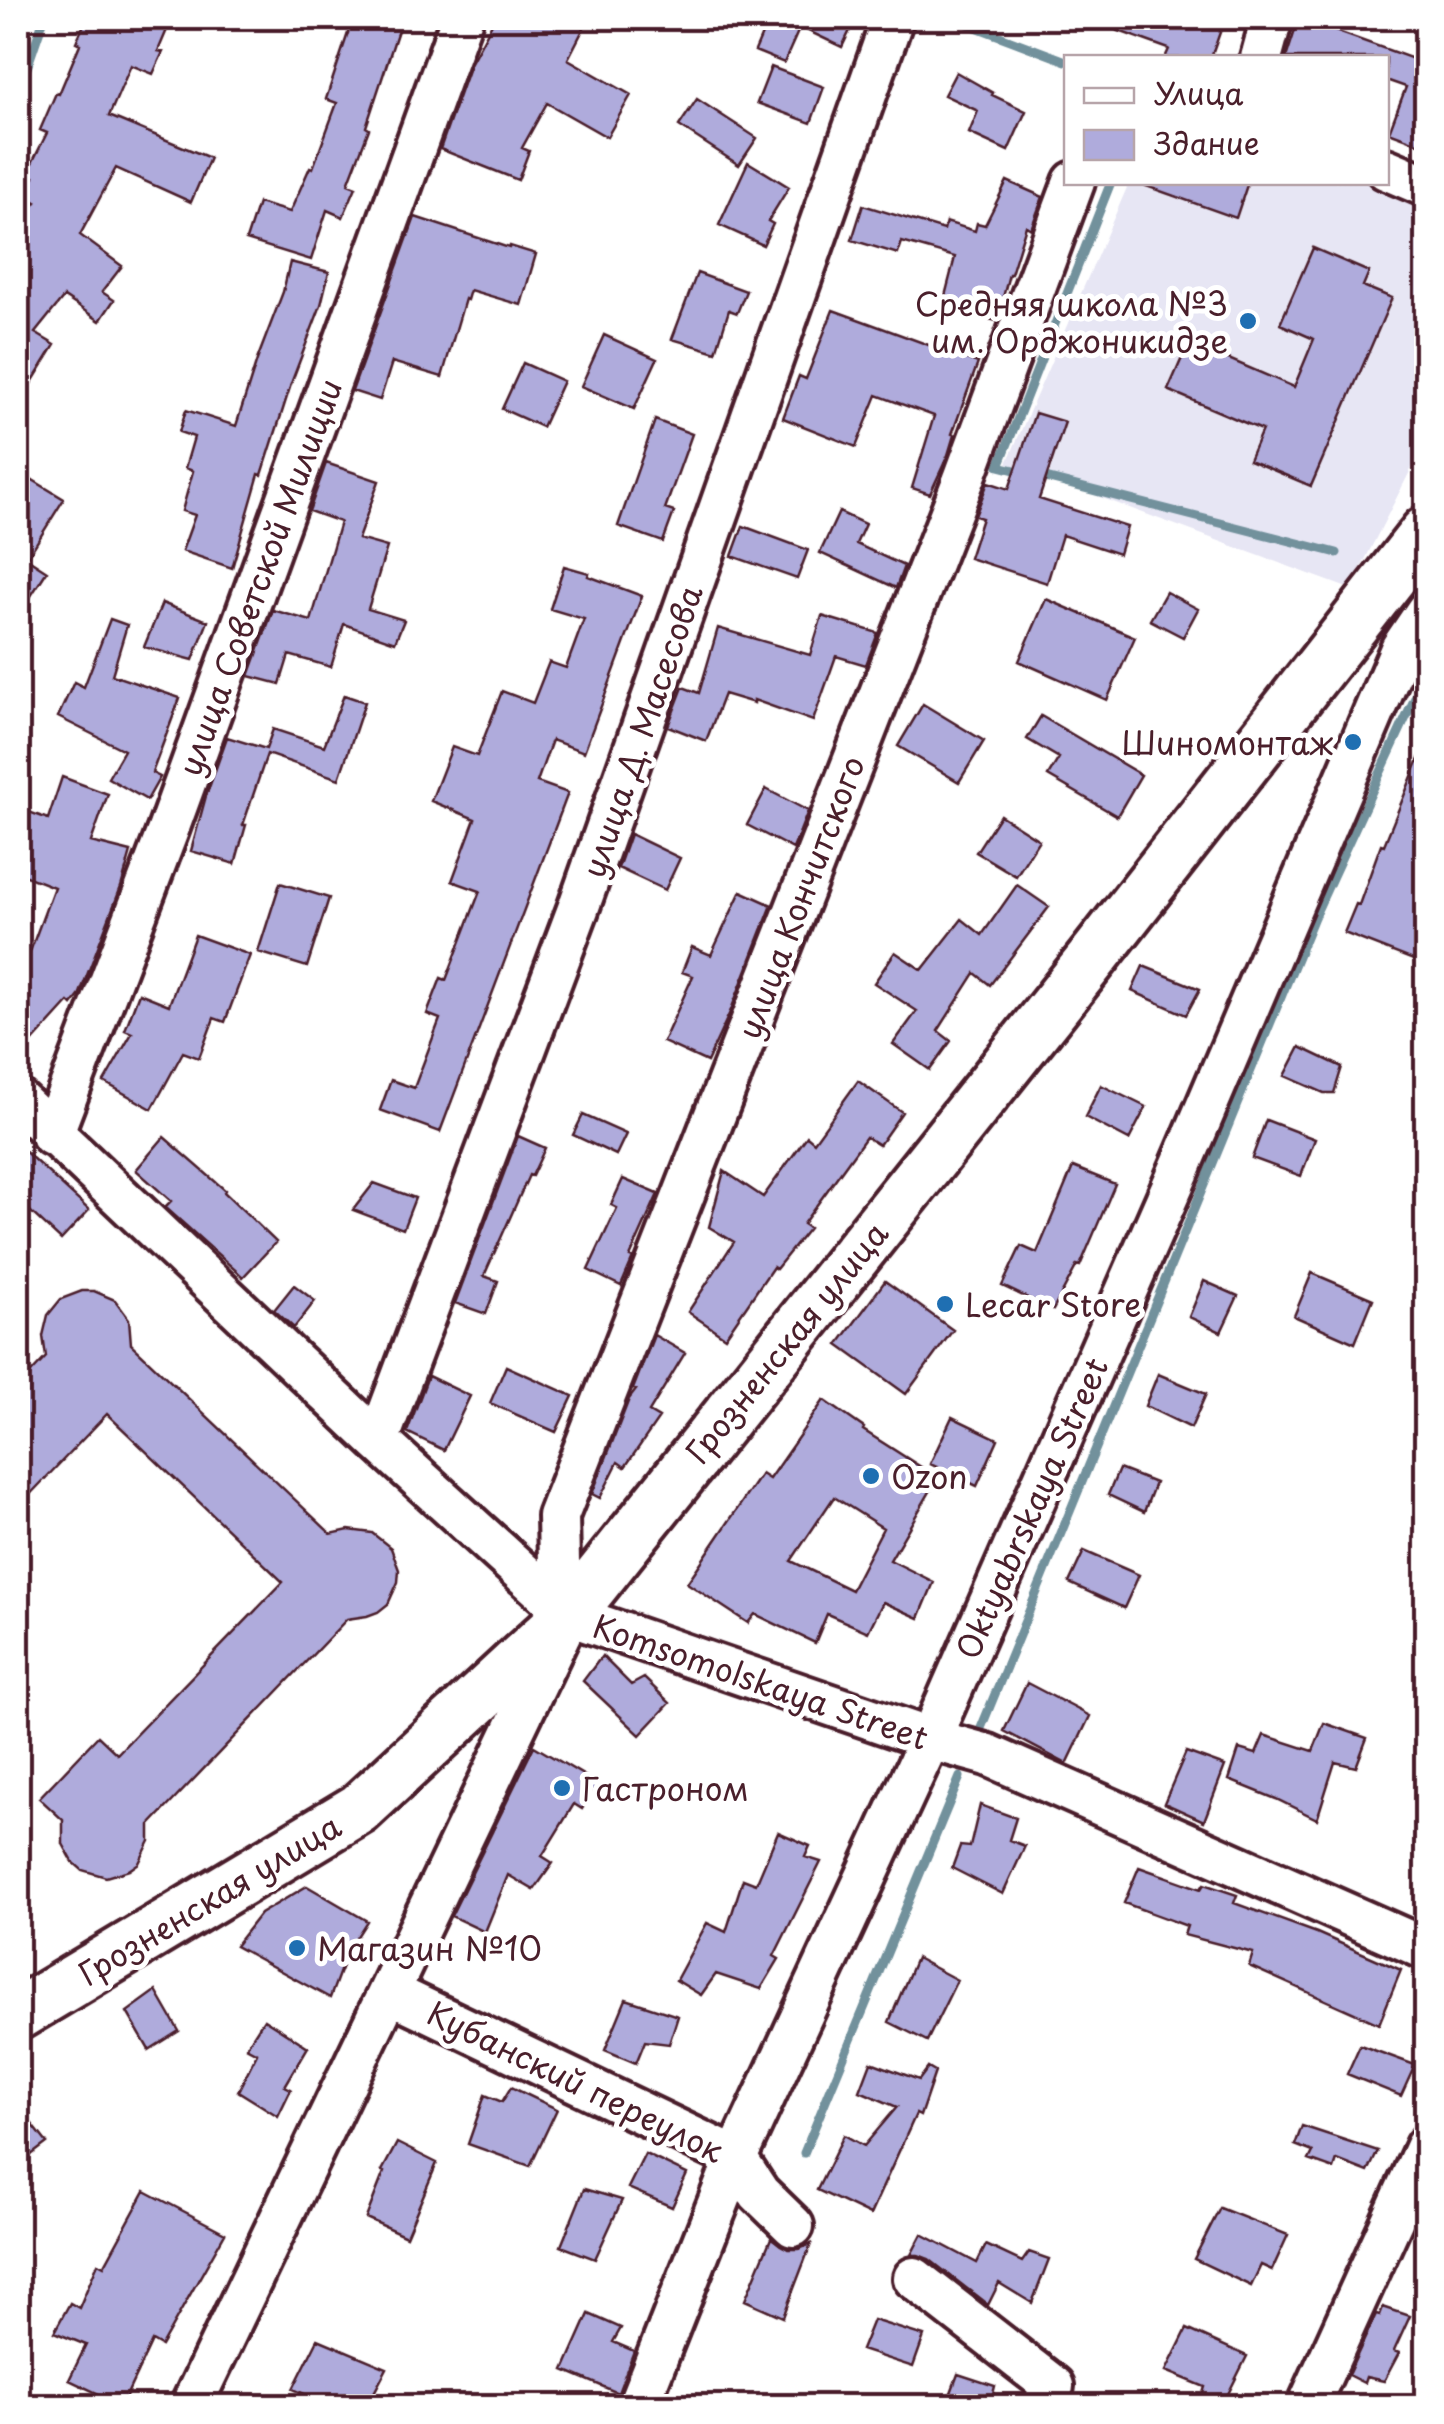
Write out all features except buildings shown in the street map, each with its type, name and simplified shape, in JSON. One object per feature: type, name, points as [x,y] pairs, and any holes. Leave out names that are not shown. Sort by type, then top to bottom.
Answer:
[{"type":"main road","name":"Грозненская улица","points":[[18,2014],[359,1809],[568,1615],[1091,960],[1426,532]]},
{"type":"street","name":"улица Советской Милиции","points":[[52,1135],[168,830],[462,18]]},
{"type":"street","name":"улица Д. Масесова","points":[[378,1442],[578,908],[893,18]]},
{"type":"street","points":[[1261,55],[1272,18]]},
{"type":"street","points":[[1389,170],[1426,186]]},
{"type":"street","name":"улица Кончитского","points":[[568,1615],[558,1516],[964,479],[1073,185]]},
{"type":"street","name":"Oktyabrskaya Street","points":[[638,2406],[736,2158],[930,1738],[1182,1164],[1400,649],[1426,612]]},
{"type":"street","name":"Komsomolskaya Street","points":[[18,1100],[378,1442],[568,1615],[988,1755],[1426,1949]]},
{"type":"street","points":[[190,2406],[568,1615]]},
{"type":"street","name":"Кубанский переулок","points":[[390,1992],[736,2158],[759,2193],[794,2226]]},
{"type":"street","points":[[1308,2406],[1426,2146]]},
{"type":"street","points":[[914,2278],[1053,2386],[1043,2406]]},
{"type":"shaded area","name":"Средняя школа №3 им. Орджоникидзе","points":[[1389,183],[1426,201],[1426,440],[1350,589],[1007,463],[1128,185]]},
{"type":"waterway","points":[[18,94],[44,18]]},
{"type":"waterway","points":[[952,18],[1064,60]]},
{"type":"waterway","points":[[1110,185],[999,466],[1337,553]]},
{"type":"waterway","points":[[979,1733],[1314,917],[1426,674]]},
{"type":"waterway","points":[[804,2153],[960,1777]]},
{"type":"place","name":"Средняя школа №3 им. Орджоникидзе","points":[[1248,321]]},
{"type":"place","name":"Шиномонтаж","points":[[1353,742]]},
{"type":"place","name":"Lecar Store","points":[[945,1304]]},
{"type":"place","name":"Ozon","points":[[871,1476]]},
{"type":"place","name":"Гастроном","points":[[562,1788]]},
{"type":"place","name":"Магазин №10","points":[[297,1948]]}]
